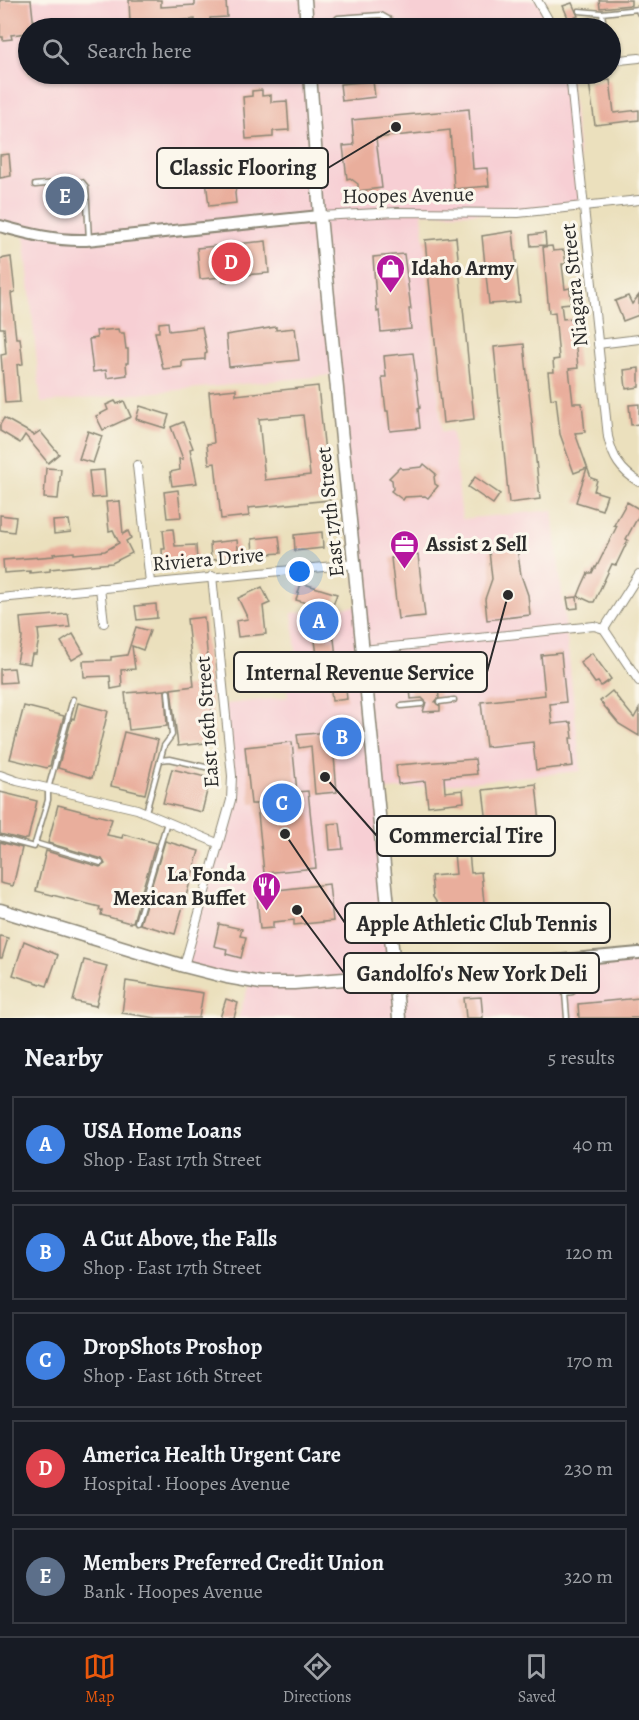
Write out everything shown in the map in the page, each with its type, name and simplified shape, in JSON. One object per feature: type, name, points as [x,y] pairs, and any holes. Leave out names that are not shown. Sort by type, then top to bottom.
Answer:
[{"type":"main road","points":[[305,0],[306,18]]},
{"type":"main road","name":"East 17th Street","points":[[311,84],[320,216],[399,1018]]},
{"type":"main road","points":[[0,910],[184,966],[261,983],[294,983],[395,975]]},
{"type":"street","points":[[537,0],[547,18]]},
{"type":"street","points":[[621,60],[639,58]]},
{"type":"street","name":"Niagara Street","points":[[571,84],[604,409],[611,450],[616,463],[626,474],[639,482]]},
{"type":"street","name":"Hoopes Avenue","points":[[0,226],[55,239],[90,240],[320,216],[397,212],[510,213],[639,200]]},
{"type":"street","points":[[598,344],[639,339]]},
{"type":"street","points":[[137,465],[150,582]]},
{"type":"street","name":"Riviera Drive","points":[[0,598],[355,564]]},
{"type":"street","points":[[604,629],[639,574]]},
{"type":"street","name":"East 16th Street","points":[[184,966],[231,800],[232,776],[212,576]]},
{"type":"street","points":[[100,588],[104,623]]},
{"type":"street","points":[[363,650],[594,626],[604,629],[639,681]]},
{"type":"street","points":[[0,775],[146,813],[217,843]]},
{"type":"street","points":[[395,975],[639,953]]},
{"type":"lane","points":[[579,11],[602,13],[639,10]]},
{"type":"lane","points":[[602,13],[603,18]]},
{"type":"lane","points":[[338,18],[381,15],[386,18]]},
{"type":"lane","points":[[71,182],[84,183],[90,240]]},
{"type":"lane","points":[[35,185],[57,183]]},
{"type":"lane","points":[[146,813],[164,746],[172,735],[168,692]]},
{"type":"lane","points":[[0,838],[34,847],[73,699]]},
{"type":"lane","points":[[439,702],[453,700]]},
{"type":"lane","points":[[401,706],[422,704]]},
{"type":"lane","points":[[160,760],[171,759],[214,769]]},
{"type":"lane","points":[[137,922],[167,821]]},
{"type":"lane","points":[[35,843],[101,863]]},
{"type":"lane","points":[[567,1018],[565,993],[572,992],[569,959]]},
{"type":"shaded area","points":[[0,0],[556,0],[539,2],[548,18],[18,18],[18,84],[571,84],[584,206],[518,213],[422,213],[442,431],[452,431],[462,519],[553,510],[581,771],[378,791],[395,975],[639,953],[639,1018],[238,1018],[250,981],[184,966],[231,800],[225,704],[288,697],[286,674],[298,672],[292,613],[358,606],[335,375],[41,403],[24,233],[0,226]]},
{"type":"building","points":[[0,0],[31,0],[33,18],[18,18],[18,34],[11,35],[12,39],[3,40],[3,37],[0,37]]},
{"type":"building","points":[[129,0],[161,0],[161,7],[195,5],[195,0],[226,1],[227,17],[130,18]]},
{"type":"building","points":[[599,0],[631,0],[631,5],[600,8]]},
{"type":"building","points":[[572,3],[578,16],[568,18],[563,6]]},
{"type":"building","points":[[340,84],[373,84],[375,97],[342,101]]},
{"type":"building","points":[[589,84],[610,84],[614,113],[639,110],[639,120],[595,125]]},
{"type":"building","points":[[262,90],[262,96],[271,95],[271,102],[287,101],[289,130],[273,131],[273,137],[246,139],[243,97],[252,96],[252,91]]},
{"type":"building","points":[[469,109],[473,169],[487,168],[489,186],[454,189],[450,130],[376,138],[382,188],[358,191],[358,184],[350,178],[347,179],[343,146],[354,145],[352,120]]},
{"type":"building","points":[[234,152],[235,166],[251,164],[253,181],[237,183],[236,203],[209,206],[203,155]]},
{"type":"building","points":[[9,154],[11,176],[0,178],[0,155]]},
{"type":"building","points":[[70,178],[67,184],[71,187],[78,186],[80,205],[75,205],[75,209],[59,210],[59,206],[53,206],[51,190],[58,189],[61,181],[57,179]]},
{"type":"building","points":[[513,231],[520,302],[489,304],[482,236]]},
{"type":"building","points":[[545,233],[546,245],[531,246],[530,235]]},
{"type":"building","points":[[456,237],[474,419],[443,423],[425,240]]},
{"type":"building","points":[[266,241],[269,273],[243,275],[243,280],[223,282],[222,277],[200,279],[197,248]]},
{"type":"building","points":[[552,246],[553,251],[564,250],[566,264],[562,264],[565,289],[570,288],[571,303],[561,304],[563,319],[573,318],[578,368],[569,369],[573,403],[582,403],[585,432],[575,433],[591,478],[597,480],[594,491],[607,495],[602,510],[576,502],[587,468],[574,473],[560,434],[556,398],[551,399],[548,372],[554,372],[553,360],[559,359],[555,312],[549,313],[543,247]]},
{"type":"building","points":[[404,254],[411,309],[409,309],[411,329],[381,332],[379,311],[377,312],[373,257]]},
{"type":"building","points":[[11,257],[15,292],[11,293],[16,338],[20,338],[23,364],[17,365],[20,402],[5,403],[1,355],[6,354],[4,328],[0,328],[0,259]]},
{"type":"building","points":[[639,295],[639,315],[623,321],[615,301],[628,296],[632,304]]},
{"type":"building","points":[[168,322],[169,331],[202,327],[207,353],[205,359],[182,361],[182,367],[163,369],[155,332],[159,332],[159,323]]},
{"type":"building","points":[[276,327],[276,330],[295,328],[299,360],[229,367],[226,335]]},
{"type":"building","points":[[118,329],[119,333],[124,333],[126,349],[128,349],[127,375],[107,378],[106,370],[93,372],[89,339],[97,338],[96,331]]},
{"type":"building","points":[[524,344],[540,499],[509,503],[494,347]]},
{"type":"building","points":[[413,353],[420,408],[418,409],[420,428],[390,431],[382,377],[386,377],[384,356]]},
{"type":"building","points":[[639,368],[639,387],[626,389],[624,370]]},
{"type":"building","points":[[318,386],[330,500],[248,508],[249,516],[221,519],[215,463],[209,464],[207,444],[214,443],[209,392],[236,389],[236,395]],"holes":[[[303,415],[310,475],[265,480],[259,419]]]},
{"type":"building","points":[[115,401],[117,404],[124,401],[131,417],[103,430],[96,416],[108,410],[106,405]]},
{"type":"building","points":[[639,404],[639,424],[631,425],[629,405]]},
{"type":"building","points":[[140,406],[169,415],[165,428],[136,419]]},
{"type":"building","points":[[4,418],[34,435],[40,431],[59,454],[48,463],[25,435],[20,443],[0,431]]},
{"type":"building","points":[[183,422],[193,448],[190,449],[197,483],[172,486],[170,472],[180,470],[179,459],[183,459],[171,427]]},
{"type":"building","points":[[88,431],[102,436],[93,463],[79,459]]},
{"type":"building","points":[[424,464],[436,474],[435,484],[438,486],[428,498],[425,496],[405,497],[403,500],[391,491],[393,489],[392,480],[389,478],[400,467],[402,469],[422,467]]},
{"type":"building","points":[[46,468],[61,469],[58,499],[44,498]]},
{"type":"building","points":[[104,470],[106,497],[92,498],[89,471]]},
{"type":"building","points":[[475,477],[500,494],[493,504],[468,487]]},
{"type":"building","points":[[178,490],[181,517],[167,518],[164,492]]},
{"type":"building","points":[[120,501],[123,534],[128,531],[131,538],[126,541],[132,553],[112,563],[30,573],[30,571],[4,573],[3,560],[105,551],[119,543],[113,530],[109,531],[106,502]]},
{"type":"building","points":[[627,502],[639,509],[639,515],[616,565],[612,564],[594,602],[591,602],[578,596],[588,573],[592,573],[596,568],[617,526],[614,525]]},
{"type":"building","points":[[0,515],[16,517],[14,532],[0,530]]},
{"type":"building","points":[[69,520],[71,532],[54,534],[53,521]]},
{"type":"building","points":[[173,529],[175,546],[196,545],[197,562],[163,565],[162,549],[165,549],[163,530]]},
{"type":"building","points":[[322,532],[323,548],[295,551],[294,535]]},
{"type":"building","points":[[279,536],[281,553],[253,555],[252,539]]},
{"type":"building","points":[[237,540],[239,557],[211,560],[210,543]]},
{"type":"building","points":[[517,548],[521,575],[528,595],[530,615],[487,620],[485,599],[492,579],[489,551]]},
{"type":"building","points":[[418,555],[425,616],[398,619],[391,558]]},
{"type":"building","points":[[301,583],[337,594],[333,605],[324,602],[328,639],[334,639],[336,657],[323,658],[323,655],[317,655],[310,604],[296,600]]},
{"type":"building","points":[[262,587],[270,603],[263,606],[266,634],[238,637],[236,621],[248,619],[238,598]]},
{"type":"building","points":[[577,597],[578,608],[569,609],[567,598]]},
{"type":"building","points":[[156,604],[157,618],[137,620],[135,606]]},
{"type":"building","points":[[68,614],[70,627],[38,630],[36,654],[32,654],[30,664],[17,662],[22,638],[20,618]]},
{"type":"building","points":[[204,617],[215,742],[178,746],[171,689],[194,686],[187,619]]},
{"type":"building","points":[[136,627],[150,631],[143,650],[132,646],[135,669],[121,670],[122,687],[111,689],[110,676],[84,677],[83,661],[111,660],[111,657],[127,655]]},
{"type":"building","points":[[73,634],[84,653],[72,660],[61,642]]},
{"type":"building","points":[[561,653],[566,702],[550,704],[552,724],[571,722],[573,766],[536,770],[533,742],[486,747],[481,702],[545,695],[541,655]]},
{"type":"building","points":[[592,653],[611,679],[601,686],[598,682],[595,683],[580,662]]},
{"type":"building","points":[[14,668],[16,682],[0,683],[0,669]]},
{"type":"building","points":[[344,671],[347,699],[332,701],[329,673]]},
{"type":"building","points":[[437,676],[439,698],[435,702],[440,706],[440,711],[423,712],[426,702],[422,698],[411,699],[409,679]]},
{"type":"building","points":[[165,690],[167,726],[129,730],[125,693]]},
{"type":"building","points":[[612,691],[634,718],[639,709],[639,736],[619,724],[600,701]]},
{"type":"building","points":[[78,703],[108,711],[92,778],[58,768]]},
{"type":"building","points":[[24,706],[64,716],[50,766],[47,768],[10,759]]},
{"type":"building","points":[[349,730],[350,742],[333,744],[337,792],[315,794],[311,746],[299,748],[297,735]]},
{"type":"building","points":[[124,732],[158,740],[145,794],[111,786]]},
{"type":"building","points":[[292,742],[297,792],[308,791],[316,868],[264,873],[257,804],[251,804],[245,747]]},
{"type":"building","points":[[475,759],[477,774],[444,777],[445,792],[463,790],[464,802],[428,806],[425,781],[398,784],[396,765]]},
{"type":"building","points":[[172,769],[210,778],[202,812],[163,803]]},
{"type":"building","points":[[536,784],[541,833],[489,839],[483,790]]},
{"type":"building","points":[[0,792],[37,801],[28,839],[0,834]]},
{"type":"building","points":[[58,805],[112,819],[107,835],[122,838],[123,834],[156,843],[133,922],[101,915],[100,907],[36,891],[46,851],[100,867],[105,864],[102,859],[48,843]]},
{"type":"building","points":[[340,823],[343,849],[330,850],[328,824]]},
{"type":"building","points":[[165,841],[199,851],[175,934],[140,924]]},
{"type":"building","points":[[0,842],[22,848],[13,886],[0,883]]},
{"type":"building","points":[[469,852],[471,873],[481,872],[485,913],[459,915],[458,919],[445,915],[433,897],[431,876],[456,874],[454,853]]},
{"type":"building","points":[[329,884],[333,921],[294,925],[294,920],[273,922],[273,928],[260,929],[257,895],[270,894],[269,891]]},
{"type":"building","points":[[219,924],[242,929],[240,936],[246,937],[241,958],[226,954],[227,949],[214,946]]},
{"type":"building","points":[[0,936],[8,938],[2,958],[0,958]]},
{"type":"building","points":[[24,941],[58,955],[47,986],[13,975]]},
{"type":"building","points":[[84,960],[107,966],[96,1006],[73,1001]]},
{"type":"building","points":[[126,981],[203,993],[199,1018],[157,1018],[122,1013]]},
{"type":"building","points":[[481,997],[483,1018],[466,1018],[464,998]]},
{"type":"building","points":[[639,998],[639,1018],[579,1018],[578,1004]]},
{"type":"building","points":[[226,999],[238,1003],[234,1018],[220,1018]]},
{"type":"place","name":"Classic Flooring","points":[[396,127]]},
{"type":"place","name":"Members Preferred Credit Union","points":[[65,196]]},
{"type":"place","name":"America Health Urgent Care","points":[[231,262]]},
{"type":"place","name":"Idaho Army","points":[[390,294]]},
{"type":"place","name":"Assist 2 Sell","points":[[405,570]]},
{"type":"place","name":"Internal Revenue Service","points":[[508,595]]},
{"type":"place","name":"USA Home Loans","points":[[319,621]]},
{"type":"place","name":"A Cut Above, the Falls","points":[[342,737]]},
{"type":"place","name":"Commercial Tire","points":[[325,777]]},
{"type":"place","name":"DropShots Proshop","points":[[282,803]]},
{"type":"place","name":"Apple Athletic Club Tennis","points":[[285,834]]},
{"type":"place","name":"Gandolfo's New York Deli","points":[[297,910]]},
{"type":"place","name":"La Fonda Mexican Buffet","points":[[267,912]]}]
